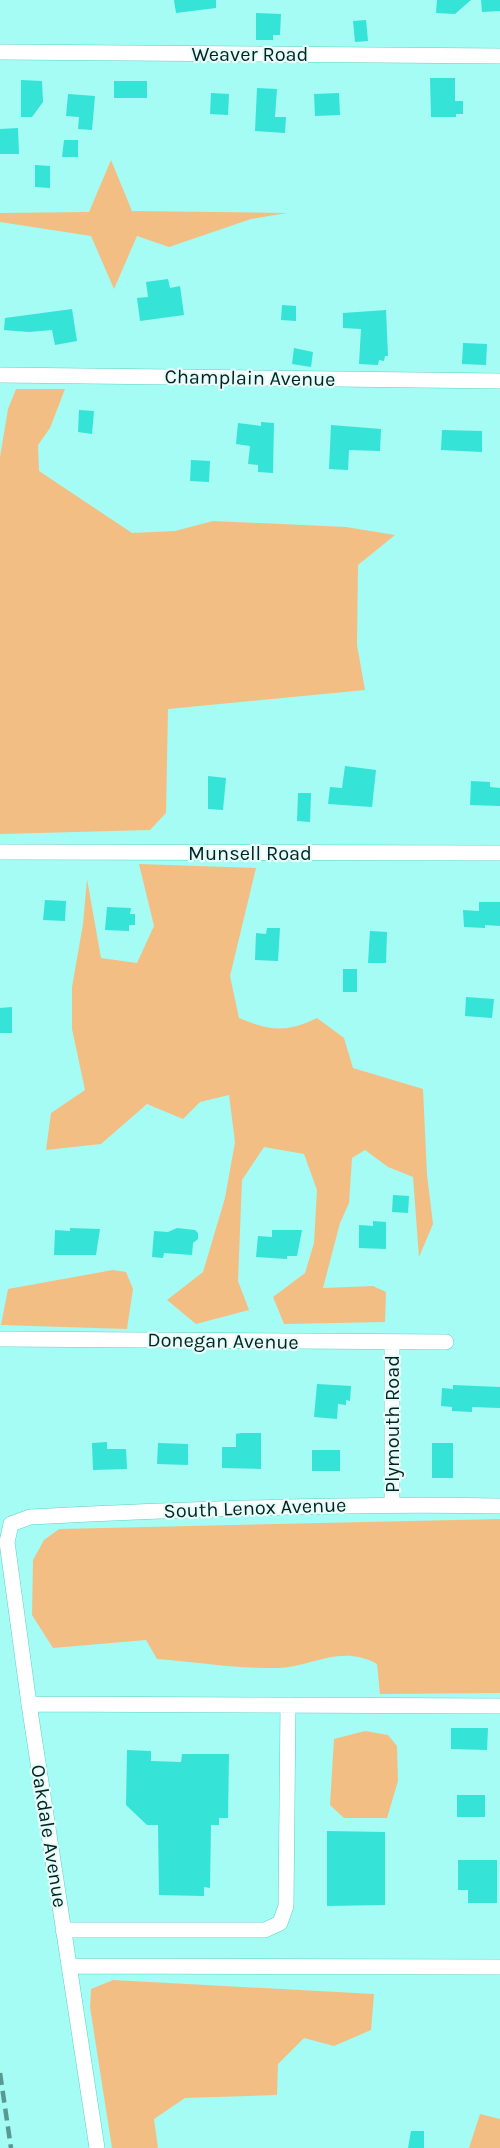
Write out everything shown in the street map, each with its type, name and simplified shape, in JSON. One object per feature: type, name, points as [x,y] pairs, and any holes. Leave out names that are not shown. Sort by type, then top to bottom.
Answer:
[{"type":"street","name":"Weaver Road","points":[[0,52],[500,56]]},
{"type":"street","name":"Champlain Avenue","points":[[0,375],[500,381]]},
{"type":"street","name":"Munsell Road","points":[[0,852],[500,853]]},
{"type":"street","name":"Donegan Avenue","points":[[0,1339],[446,1342]]},
{"type":"street","name":"Plymouth Road","points":[[392,1343],[392,1504]]},
{"type":"street","name":"South Lenox Avenue","points":[[11,1524],[30,1517],[209,1508],[392,1504],[500,1506]]},
{"type":"street","name":"Oakdale Avenue","points":[[11,1524],[7,1542],[29,1704],[97,2148]]},
{"type":"street","points":[[29,1704],[500,1706]]},
{"type":"street","points":[[63,1930],[265,1930],[280,1923],[286,1906],[288,1705]]},
{"type":"street","points":[[69,1966],[500,1967]]},
{"type":"shaded area","points":[[111,160],[132,211],[287,213],[251,219],[169,247],[137,236],[114,289],[91,236],[0,222],[0,213],[89,212]]},
{"type":"shaded area","points":[[16,389],[65,389],[50,428],[38,445],[39,471],[132,533],[175,531],[213,521],[346,527],[395,535],[358,565],[357,645],[365,690],[168,709],[166,813],[150,830],[0,834],[0,457],[8,409]]},
{"type":"shaded area","points":[[139,864],[256,868],[230,976],[239,1018],[269,1028],[287,1028],[317,1018],[344,1038],[353,1068],[423,1089],[427,1175],[433,1224],[419,1257],[413,1177],[388,1167],[365,1150],[352,1158],[349,1203],[340,1223],[323,1288],[373,1286],[386,1292],[385,1322],[284,1324],[273,1297],[305,1273],[314,1243],[317,1190],[304,1154],[264,1147],[242,1180],[238,1281],[249,1310],[196,1324],[167,1300],[203,1272],[225,1198],[235,1142],[229,1095],[200,1102],[183,1119],[147,1104],[101,1144],[46,1150],[51,1113],[85,1090],[72,1029],[72,987],[83,924],[87,879],[101,958],[137,963],[154,926]]},
{"type":"shaded area","points":[[113,1270],[126,1272],[133,1289],[127,1329],[1,1325],[8,1289]]},
{"type":"shaded area","points":[[500,1519],[500,1693],[380,1694],[377,1664],[364,1658],[351,1656],[327,1658],[291,1667],[263,1668],[157,1659],[146,1640],[53,1648],[32,1615],[33,1560],[44,1540],[59,1529]]},
{"type":"shaded area","points":[[365,1731],[388,1735],[397,1746],[398,1781],[387,1818],[344,1818],[330,1805],[334,1739]]},
{"type":"shaded area","points":[[113,1980],[374,1994],[371,2030],[334,2046],[304,2038],[278,2064],[277,2095],[185,2098],[154,2119],[158,2148],[112,2148],[90,2007],[91,1989]]},
{"type":"shaded area","points":[[480,2114],[500,2119],[500,2148],[469,2148]]},
{"type":"building","points":[[174,0],[216,0],[216,8],[176,13]]},
{"type":"building","points":[[437,0],[471,0],[455,14],[436,13]]},
{"type":"building","points":[[481,0],[500,0],[500,11],[482,12]]},
{"type":"building","points":[[256,13],[281,14],[280,35],[273,35],[273,40],[256,40]]},
{"type":"building","points":[[366,20],[368,41],[355,42],[353,21]]},
{"type":"building","points":[[430,78],[455,78],[455,101],[463,101],[463,114],[456,114],[456,117],[431,117]]},
{"type":"building","points":[[21,80],[42,81],[43,102],[32,117],[21,117]]},
{"type":"building","points":[[114,81],[147,81],[147,98],[114,98]]},
{"type":"building","points":[[257,88],[277,89],[275,117],[286,117],[285,133],[255,131]]},
{"type":"building","points":[[211,93],[229,94],[228,115],[210,114]]},
{"type":"building","points":[[339,93],[340,115],[315,116],[314,94]]},
{"type":"building","points":[[68,94],[95,96],[92,130],[78,129],[79,117],[66,116]]},
{"type":"building","points":[[18,128],[19,154],[0,154],[0,129]]},
{"type":"building","points":[[64,140],[78,140],[78,157],[62,157]]},
{"type":"building","points":[[35,165],[50,166],[50,188],[35,187]]},
{"type":"building","points":[[168,279],[170,288],[180,286],[184,315],[140,321],[137,298],[148,297],[146,282]]},
{"type":"building","points":[[282,305],[296,306],[296,321],[281,320]]},
{"type":"building","points":[[72,309],[77,341],[55,345],[52,330],[29,332],[4,330],[5,318]]},
{"type":"building","points":[[386,310],[388,356],[385,356],[384,361],[379,360],[378,365],[359,364],[361,329],[343,328],[343,313]]},
{"type":"building","points":[[463,343],[487,344],[486,365],[462,364]]},
{"type":"building","points":[[294,348],[313,352],[311,367],[292,364]]},
{"type":"building","points":[[79,410],[94,411],[92,434],[78,432]]},
{"type":"building","points":[[261,422],[274,423],[273,473],[258,472],[258,465],[248,464],[250,446],[236,444],[238,423],[261,426]]},
{"type":"building","points":[[331,425],[381,429],[380,451],[349,450],[348,470],[329,469]]},
{"type":"building","points":[[442,430],[482,431],[482,452],[441,450]]},
{"type":"building","points":[[191,460],[210,461],[209,482],[190,481]]},
{"type":"building","points":[[345,766],[376,770],[372,807],[328,804],[330,787],[342,788]]},
{"type":"building","points":[[208,776],[226,778],[223,810],[208,809]]},
{"type":"building","points":[[471,781],[490,782],[490,787],[500,788],[500,806],[470,805]]},
{"type":"building","points":[[298,793],[311,793],[310,822],[297,821]]},
{"type":"building","points":[[45,900],[66,901],[65,921],[43,920]]},
{"type":"building","points":[[479,902],[500,902],[500,926],[464,927],[463,910],[479,911]]},
{"type":"building","points":[[107,907],[131,908],[130,914],[135,914],[135,925],[129,925],[129,931],[105,930]]},
{"type":"building","points":[[267,928],[280,928],[278,961],[255,960],[256,933],[266,934]]},
{"type":"building","points":[[370,931],[387,932],[386,963],[368,963]]},
{"type":"building","points":[[343,969],[357,969],[357,992],[343,992]]},
{"type":"building","points":[[466,997],[494,999],[492,1018],[465,1016]]},
{"type":"building","points":[[12,1007],[12,1033],[0,1033],[0,1008]]},
{"type":"building","points":[[393,1195],[409,1196],[408,1213],[392,1212]]},
{"type":"building","points":[[373,1221],[386,1222],[386,1249],[359,1248],[359,1225],[373,1226]]},
{"type":"building","points":[[70,1228],[100,1229],[96,1255],[54,1255],[55,1230],[70,1231]]},
{"type":"building","points":[[177,1228],[195,1230],[198,1233],[198,1239],[193,1243],[192,1255],[164,1253],[163,1258],[152,1257],[154,1231],[168,1232]]},
{"type":"building","points":[[272,1230],[302,1230],[297,1256],[287,1256],[287,1259],[256,1257],[258,1236],[272,1237]]},
{"type":"building","points":[[317,1384],[351,1386],[350,1401],[346,1400],[346,1405],[338,1404],[337,1419],[314,1417]]},
{"type":"building","points":[[453,1385],[500,1387],[500,1408],[472,1407],[472,1412],[452,1411],[452,1407],[441,1406],[442,1388],[453,1389]]},
{"type":"building","points":[[261,1433],[261,1469],[222,1468],[222,1447],[236,1447],[236,1434]]},
{"type":"building","points":[[107,1442],[107,1449],[126,1449],[127,1469],[93,1470],[92,1443]]},
{"type":"building","points":[[158,1443],[188,1444],[188,1465],[157,1464]]},
{"type":"building","points":[[432,1443],[453,1443],[453,1478],[432,1478]]},
{"type":"building","points":[[312,1450],[340,1450],[340,1471],[312,1471]]},
{"type":"building","points":[[451,1728],[488,1728],[487,1750],[451,1749]]},
{"type":"building","points":[[127,1750],[151,1751],[151,1761],[181,1762],[182,1754],[229,1754],[228,1818],[219,1818],[219,1825],[211,1825],[210,1888],[204,1887],[204,1896],[159,1895],[158,1825],[147,1825],[126,1805]]},
{"type":"building","points":[[457,1795],[485,1795],[485,1817],[457,1817]]},
{"type":"building","points":[[327,1831],[385,1832],[385,1905],[327,1906]]},
{"type":"building","points":[[458,1860],[497,1860],[497,1903],[468,1903],[468,1890],[458,1890]]},
{"type":"building","points":[[411,2131],[424,2131],[424,2148],[408,2148]]},
{"type":"railway","points":[[0,2073],[11,2148]]}]
